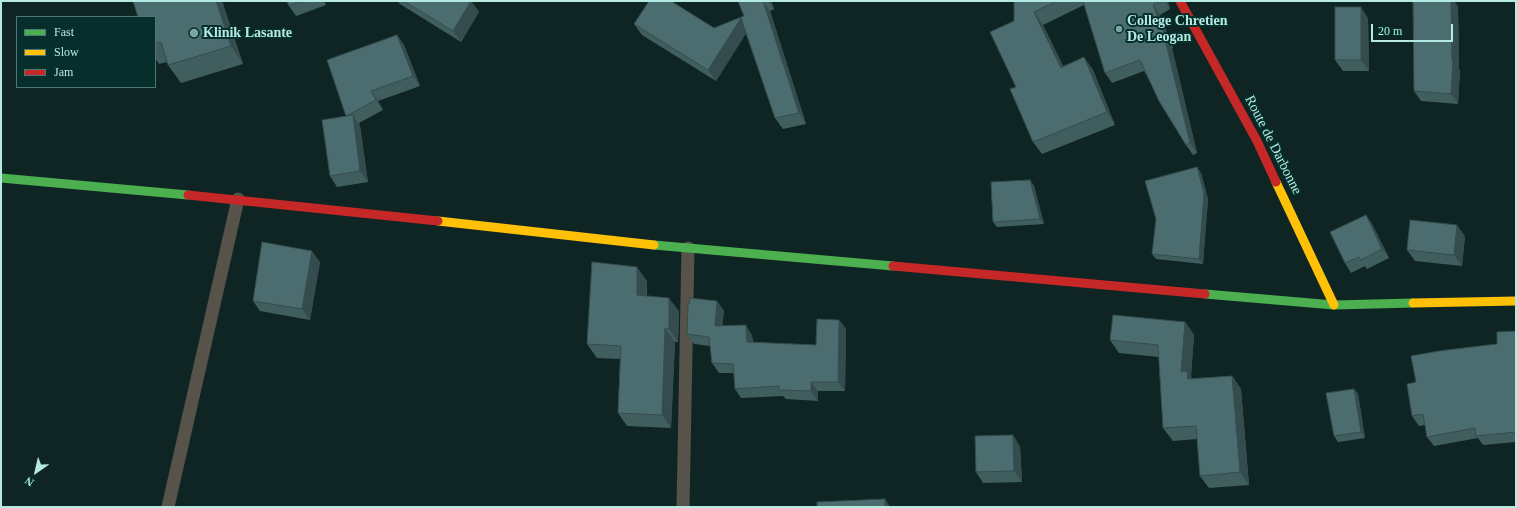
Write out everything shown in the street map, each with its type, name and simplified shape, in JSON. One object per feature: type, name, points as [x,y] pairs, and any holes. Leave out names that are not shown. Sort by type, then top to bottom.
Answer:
[{"type":"main road","name":"Route de Darbonne","points":[[1180,1],[1257,141],[1334,305]]},
{"type":"main road","points":[[1,178],[238,199],[624,242],[1334,305],[1516,301]]},
{"type":"lane","points":[[168,507],[238,199]]},
{"type":"lane","points":[[684,507],[688,248]]},
{"type":"building","name":"Klinik Lasante","points":[[133,1],[216,1],[231,46],[168,65],[161,42],[156,44],[156,16],[138,16]]},
{"type":"building","points":[[287,1],[300,1],[289,6]]},
{"type":"building","points":[[404,1],[471,1],[453,31]]},
{"type":"building","points":[[649,1],[671,1],[714,28],[744,16],[738,1],[763,1],[799,113],[775,118],[741,18],[708,70],[634,24]]},
{"type":"building","points":[[1014,1],[1057,1],[1034,12],[1061,68],[1084,57],[1107,112],[1033,142],[1010,89],[1016,87],[990,32],[1014,21]]},
{"type":"building","points":[[1083,1],[1160,1],[1153,5],[1166,38],[1190,143],[1186,145],[1159,101],[1140,60],[1105,73]]},
{"type":"building","points":[[1413,1],[1451,1],[1453,61],[1451,94],[1414,91]]},
{"type":"building","points":[[1335,7],[1361,7],[1361,60],[1335,60]]},
{"type":"building","points":[[397,35],[413,76],[371,91],[376,100],[346,116],[327,60]]},
{"type":"building","points":[[353,115],[360,171],[330,176],[322,120]]},
{"type":"building","points":[[1197,167],[1204,193],[1199,259],[1152,254],[1156,219],[1145,181]]},
{"type":"building","points":[[1030,180],[1040,219],[993,222],[991,182]]},
{"type":"building","points":[[1366,215],[1382,249],[1361,260],[1359,257],[1345,263],[1330,232]]},
{"type":"building","points":[[1410,220],[1457,225],[1454,255],[1407,250]]},
{"type":"building","points":[[262,242],[312,251],[302,309],[253,301]]},
{"type":"building","points":[[592,262],[637,267],[637,295],[669,298],[669,329],[665,328],[662,415],[618,413],[621,346],[587,344]]},
{"type":"building","points":[[690,298],[717,301],[715,326],[746,325],[747,342],[816,345],[817,319],[839,320],[838,382],[811,382],[811,391],[779,390],[779,386],[735,389],[733,364],[712,363],[709,337],[687,334],[688,304]]},
{"type":"building","points":[[1113,315],[1185,322],[1181,372],[1187,371],[1188,379],[1232,376],[1240,472],[1200,476],[1196,426],[1163,428],[1158,345],[1110,340]]},
{"type":"building","points":[[1516,331],[1516,432],[1476,436],[1475,428],[1427,437],[1423,414],[1412,416],[1407,384],[1416,382],[1411,356],[1497,344],[1497,332]]},
{"type":"building","points":[[1354,389],[1361,432],[1334,436],[1326,393]]},
{"type":"building","points":[[1013,435],[1014,471],[976,472],[975,436]]},
{"type":"building","points":[[885,499],[885,507],[817,507],[817,502]]},
{"type":"traffic: fast","points":[[1,178],[188,195]]},
{"type":"traffic: fast","points":[[654,245],[893,266]]},
{"type":"traffic: fast","points":[[1205,294],[1334,305],[1413,303]]},
{"type":"traffic: slow","points":[[1276,182],[1334,305]]},
{"type":"traffic: slow","points":[[438,221],[654,245]]},
{"type":"traffic: slow","points":[[1413,303],[1516,301]]},
{"type":"traffic: jam","points":[[1180,1],[1257,141],[1276,182]]},
{"type":"traffic: jam","points":[[188,195],[438,221]]},
{"type":"traffic: jam","points":[[893,266],[1205,294]]},
{"type":"place","name":"College Chretien De Leogan","points":[[1119,29]]},
{"type":"place","name":"Klinik Lasante","points":[[194,33]]}]
